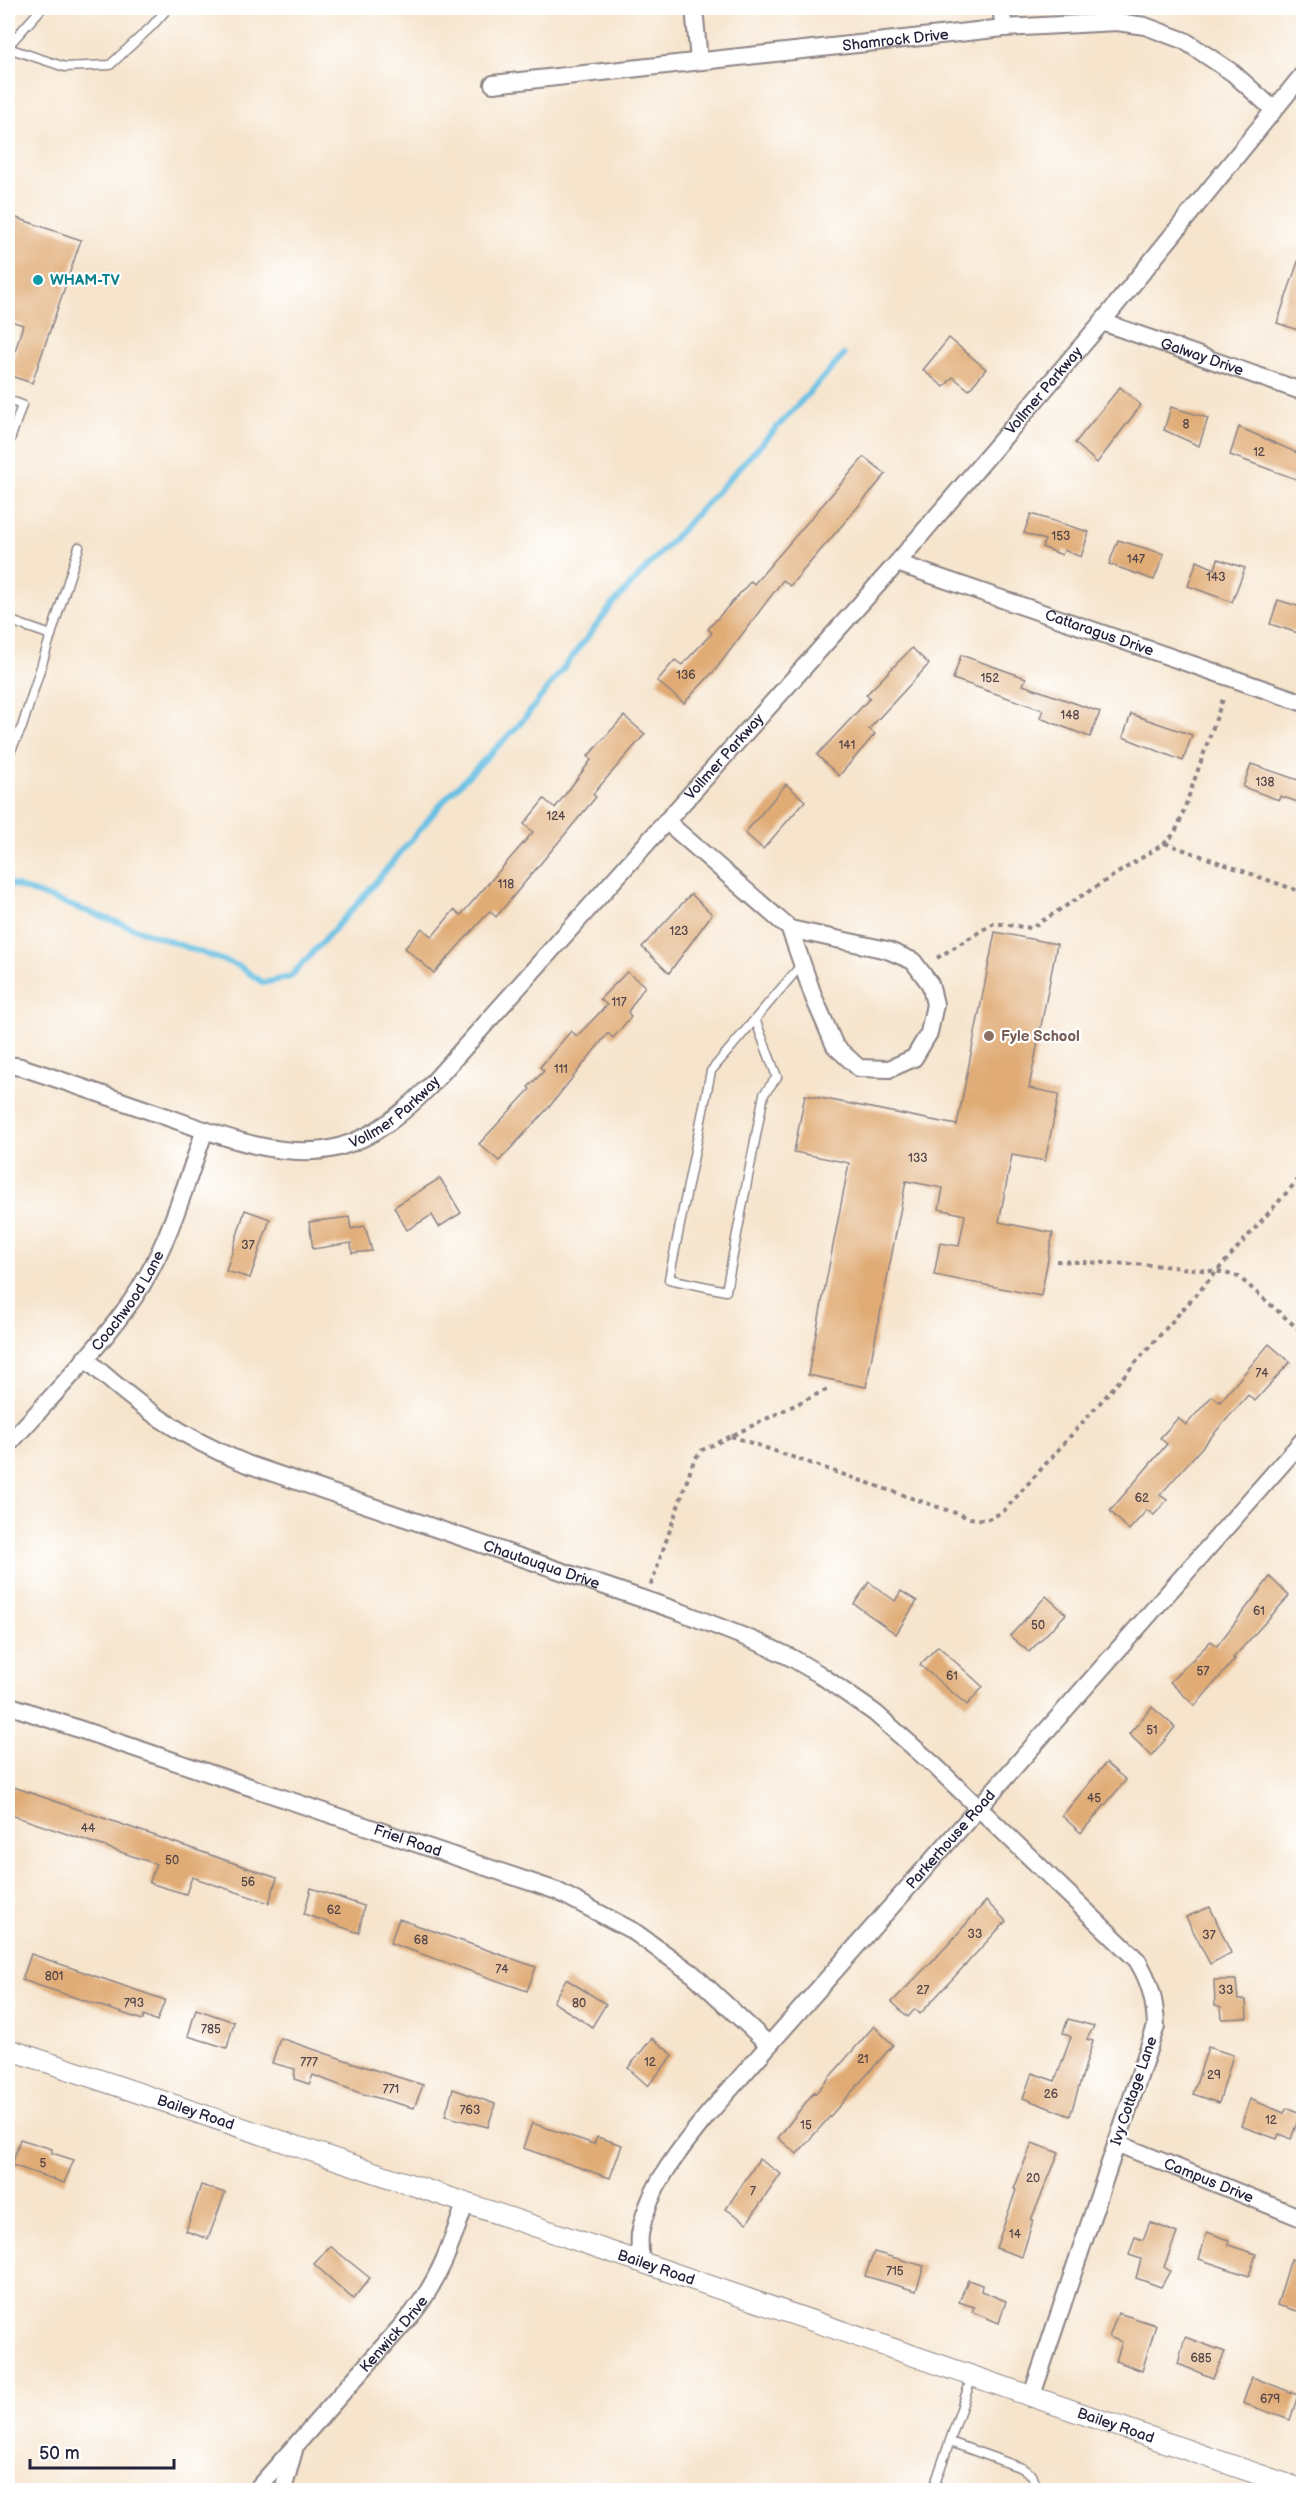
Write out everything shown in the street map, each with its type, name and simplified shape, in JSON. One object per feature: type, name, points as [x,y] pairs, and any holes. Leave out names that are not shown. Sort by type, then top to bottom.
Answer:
[{"type":"street","points":[[694,8],[699,61]]},
{"type":"street","points":[[1001,8],[1004,28]]},
{"type":"street","name":"Shamrock Drive","points":[[493,84],[1004,28],[1117,22],[1166,32],[1206,54],[1233,73],[1273,109]]},
{"type":"street","name":"Vollmer Parkway","points":[[8,1065],[21,1066],[205,1130],[282,1150],[312,1151],[339,1147],[365,1138],[387,1124],[429,1087],[897,563],[943,506],[1102,322],[1304,73]]},
{"type":"street","name":"Galway Drive","points":[[1102,322],[1304,392]]},
{"type":"street","name":"Cattaragus Drive","points":[[897,563],[1304,703]]},
{"type":"street","points":[[666,821],[790,929],[887,950],[913,961],[930,984],[935,1004],[929,1033],[914,1058],[889,1069],[859,1068],[835,1046],[790,929]]},
{"type":"street","name":"Coachwood Lane","points":[[8,1445],[126,1310],[160,1250],[205,1130]]},
{"type":"street","name":"Chautauqua Drive","points":[[85,1358],[126,1395],[161,1421],[216,1452],[646,1600],[760,1642],[819,1674],[875,1713],[977,1807]]},
{"type":"street","name":"Parkerhouse Road","points":[[641,2262],[640,2235],[650,2203],[663,2174],[709,2113],[768,2043],[1304,1439]]},
{"type":"street","name":"Friel Road","points":[[8,1705],[557,1892],[633,1931],[676,1961],[724,2001],[768,2043]]},
{"type":"street","name":"Ivy Cottage Lane","points":[[977,1807],[1137,1960],[1148,1977],[1154,2002],[1156,2026],[1031,2397]]},
{"type":"street","name":"Bailey Road","points":[[8,2049],[641,2262],[1304,2490]]},
{"type":"street","name":"Campus Drive","points":[[1116,2142],[1304,2219]]},
{"type":"street","name":"Kenwick Drive","points":[[256,2490],[413,2313],[431,2289],[446,2259],[465,2204]]},
{"type":"street","name":"Kenwick Drive","points":[[283,2490],[295,2446]]},
{"type":"lane","points":[[42,8],[8,47],[65,67],[110,65],[168,8]]},
{"type":"lane","points":[[8,400],[22,405],[10,440],[8,439]]},
{"type":"lane","points":[[8,756],[22,728],[79,547]]},
{"type":"lane","points":[[8,620],[51,635]]},
{"type":"lane","points":[[755,1019],[777,1077],[764,1094],[726,1291],[669,1279],[711,1071],[802,963]]},
{"type":"lane","points":[[937,2490],[936,2481],[972,2377]]},
{"type":"lane","points":[[950,2442],[1022,2468],[1032,2475],[1038,2490]]},
{"type":"path","points":[[937,958],[994,922],[1030,928],[1165,843],[1179,824],[1224,696]]},
{"type":"path","points":[[1165,843],[1304,893]]},
{"type":"path","points":[[731,1436],[970,1518],[986,1520],[1004,1512],[1304,1173]]},
{"type":"path","points":[[1056,1261],[1153,1265],[1218,1272],[1239,1277],[1304,1334]]},
{"type":"path","points":[[646,1600],[694,1460],[702,1450],[828,1389]]},
{"type":"building","name":"WHAM-TV","points":[[8,215],[81,240],[32,383],[8,375],[23,325],[8,320]]},
{"type":"building","points":[[1301,253],[1304,254],[1304,332],[1277,323]]},
{"type":"building","points":[[949,338],[986,369],[969,390],[953,377],[944,387],[923,370]]},
{"type":"building","points":[[1120,387],[1141,405],[1097,463],[1075,443]]},
{"type":"building","points":[[1171,407],[1208,418],[1199,446],[1164,430]]},
{"type":"building","points":[[1239,427],[1304,456],[1304,482],[1230,455]]},
{"type":"building","points":[[864,457],[886,474],[790,586],[783,580],[716,669],[684,703],[657,681],[675,660],[682,665],[712,633],[708,629],[751,581],[754,584]]},
{"type":"building","points":[[1031,514],[1089,532],[1081,557],[1064,550],[1062,555],[1042,547],[1045,540],[1024,533]]},
{"type":"building","points":[[1118,540],[1164,554],[1154,580],[1109,564]]},
{"type":"building","points":[[1218,559],[1245,568],[1232,602],[1188,586],[1197,561],[1215,569]]},
{"type":"building","points":[[1278,600],[1304,608],[1304,635],[1270,624]]},
{"type":"building","points":[[912,648],[929,664],[869,729],[875,734],[839,776],[817,755],[870,698],[866,695]]},
{"type":"building","points":[[961,655],[1026,678],[1023,685],[1100,712],[1090,737],[1040,718],[1043,710],[953,679]]},
{"type":"building","points":[[1131,714],[1192,735],[1183,761],[1123,737]]},
{"type":"building","points":[[624,716],[645,734],[593,794],[596,797],[496,917],[490,911],[434,973],[405,948],[422,928],[432,937],[454,910],[461,915],[533,832],[524,824],[544,799],[555,808],[591,760],[588,756]]},
{"type":"building","points":[[1251,764],[1304,782],[1304,804],[1280,796],[1279,800],[1243,787]]},
{"type":"building","points":[[786,784],[805,801],[763,849],[745,833]]},
{"type":"building","points":[[691,894],[712,914],[669,973],[642,947]]},
{"type":"building","points":[[995,932],[1057,944],[1029,1088],[1059,1094],[1045,1161],[1012,1155],[999,1222],[1053,1233],[1041,1296],[934,1275],[940,1243],[959,1246],[965,1215],[939,1209],[943,1188],[906,1181],[866,1387],[808,1375],[849,1163],[794,1152],[805,1095],[957,1125]]},
{"type":"building","points":[[627,972],[645,986],[628,1012],[631,1017],[613,1038],[608,1033],[550,1106],[499,1161],[479,1144],[530,1089],[528,1087],[544,1071],[540,1067],[571,1031],[577,1036],[607,1005],[600,999]]},
{"type":"building","points":[[440,1178],[461,1213],[439,1227],[432,1215],[407,1230],[394,1207]]},
{"type":"building","points":[[245,1210],[270,1219],[250,1278],[226,1271]]},
{"type":"building","points":[[349,1217],[351,1229],[365,1226],[372,1251],[352,1253],[351,1243],[313,1249],[309,1222]]},
{"type":"building","points":[[1269,1344],[1290,1362],[1255,1401],[1248,1395],[1160,1495],[1167,1500],[1154,1515],[1147,1510],[1129,1530],[1110,1511],[1167,1444],[1160,1438],[1178,1418],[1186,1425],[1212,1396],[1220,1402]]},
{"type":"building","points":[[1270,1577],[1289,1596],[1233,1658],[1235,1659],[1195,1706],[1170,1682],[1211,1641],[1217,1646]]},
{"type":"building","points":[[869,1582],[895,1601],[901,1591],[917,1601],[896,1634],[854,1604]]},
{"type":"building","points":[[1046,1596],[1066,1614],[1029,1652],[1010,1636]]},
{"type":"building","points":[[938,1646],[983,1687],[967,1705],[920,1665]]},
{"type":"building","points":[[1152,1707],[1175,1727],[1152,1756],[1129,1734]]},
{"type":"building","points":[[1106,1763],[1126,1780],[1081,1833],[1062,1816]]},
{"type":"building","points":[[8,1785],[277,1878],[269,1903],[192,1877],[186,1894],[149,1883],[156,1864],[8,1814]]},
{"type":"building","points":[[311,1888],[364,1906],[359,1933],[304,1914]]},
{"type":"building","points":[[986,1901],[1006,1921],[920,2014],[915,2009],[908,2017],[892,2002],[946,1947]]},
{"type":"building","points":[[1210,1907],[1231,1953],[1210,1964],[1186,1917]]},
{"type":"building","points":[[399,1919],[536,1967],[527,1991],[390,1943]]},
{"type":"building","points":[[31,1954],[165,2000],[157,2021],[144,2015],[143,2020],[22,1980]]},
{"type":"building","points":[[566,1979],[606,2004],[592,2027],[553,2002]]},
{"type":"building","points":[[1214,1980],[1236,1980],[1238,2000],[1246,2000],[1247,2018],[1222,2019],[1221,2007],[1215,2005]]},
{"type":"building","points":[[196,2009],[234,2022],[227,2048],[188,2036]]},
{"type":"building","points":[[1068,2019],[1094,2026],[1087,2039],[1093,2041],[1070,2116],[1023,2098],[1032,2073],[1055,2081],[1071,2037],[1063,2033]]},
{"type":"building","points":[[874,2026],[893,2045],[797,2154],[778,2138],[814,2092],[815,2094]]},
{"type":"building","points":[[280,2038],[423,2085],[414,2108],[360,2093],[313,2075],[309,2084],[294,2079],[295,2069],[272,2063]]},
{"type":"building","points":[[652,2038],[673,2055],[648,2086],[628,2068]]},
{"type":"building","points":[[1208,2047],[1233,2055],[1219,2103],[1193,2094]]},
{"type":"building","points":[[453,2089],[495,2104],[488,2127],[445,2116]]},
{"type":"building","points":[[1250,2099],[1284,2113],[1287,2108],[1301,2113],[1291,2138],[1279,2134],[1277,2139],[1241,2126]]},
{"type":"building","points":[[532,2123],[594,2144],[597,2137],[622,2145],[610,2178],[523,2148]]},
{"type":"building","points":[[20,2139],[52,2149],[52,2153],[74,2160],[64,2183],[12,2165]]},
{"type":"building","points":[[1032,2143],[1059,2153],[1031,2220],[1033,2220],[1022,2257],[996,2248],[1016,2190],[1014,2189]]},
{"type":"building","points":[[759,2159],[781,2174],[747,2223],[726,2209]]},
{"type":"building","points":[[201,2185],[225,2193],[208,2239],[186,2231]]},
{"type":"building","points":[[1150,2222],[1177,2233],[1164,2267],[1170,2271],[1161,2287],[1136,2278],[1141,2259],[1129,2255],[1135,2237],[1143,2240]]},
{"type":"building","points":[[1207,2232],[1229,2240],[1228,2245],[1256,2254],[1249,2276],[1199,2259]]},
{"type":"building","points":[[330,2246],[370,2278],[353,2299],[314,2264]]},
{"type":"building","points":[[874,2252],[924,2266],[916,2291],[865,2276]]},
{"type":"building","points":[[1291,2259],[1304,2263],[1304,2313],[1277,2305]]},
{"type":"building","points":[[968,2280],[982,2285],[981,2291],[1006,2301],[999,2323],[972,2312],[974,2307],[959,2302]]},
{"type":"building","points":[[1118,2313],[1156,2325],[1142,2371],[1116,2361],[1122,2342],[1109,2337]]},
{"type":"building","points":[[1185,2337],[1225,2352],[1213,2378],[1178,2364]]},
{"type":"building","points":[[1252,2377],[1298,2395],[1290,2420],[1243,2403]]},
{"type":"waterway","points":[[8,883],[239,966],[263,983],[290,977],[359,902],[447,797],[520,724],[613,604],[844,355]]},
{"type":"place","name":"WHAM-TV","points":[[38,280]]},
{"type":"place","name":"Fyle School","points":[[989,1036]]}]
